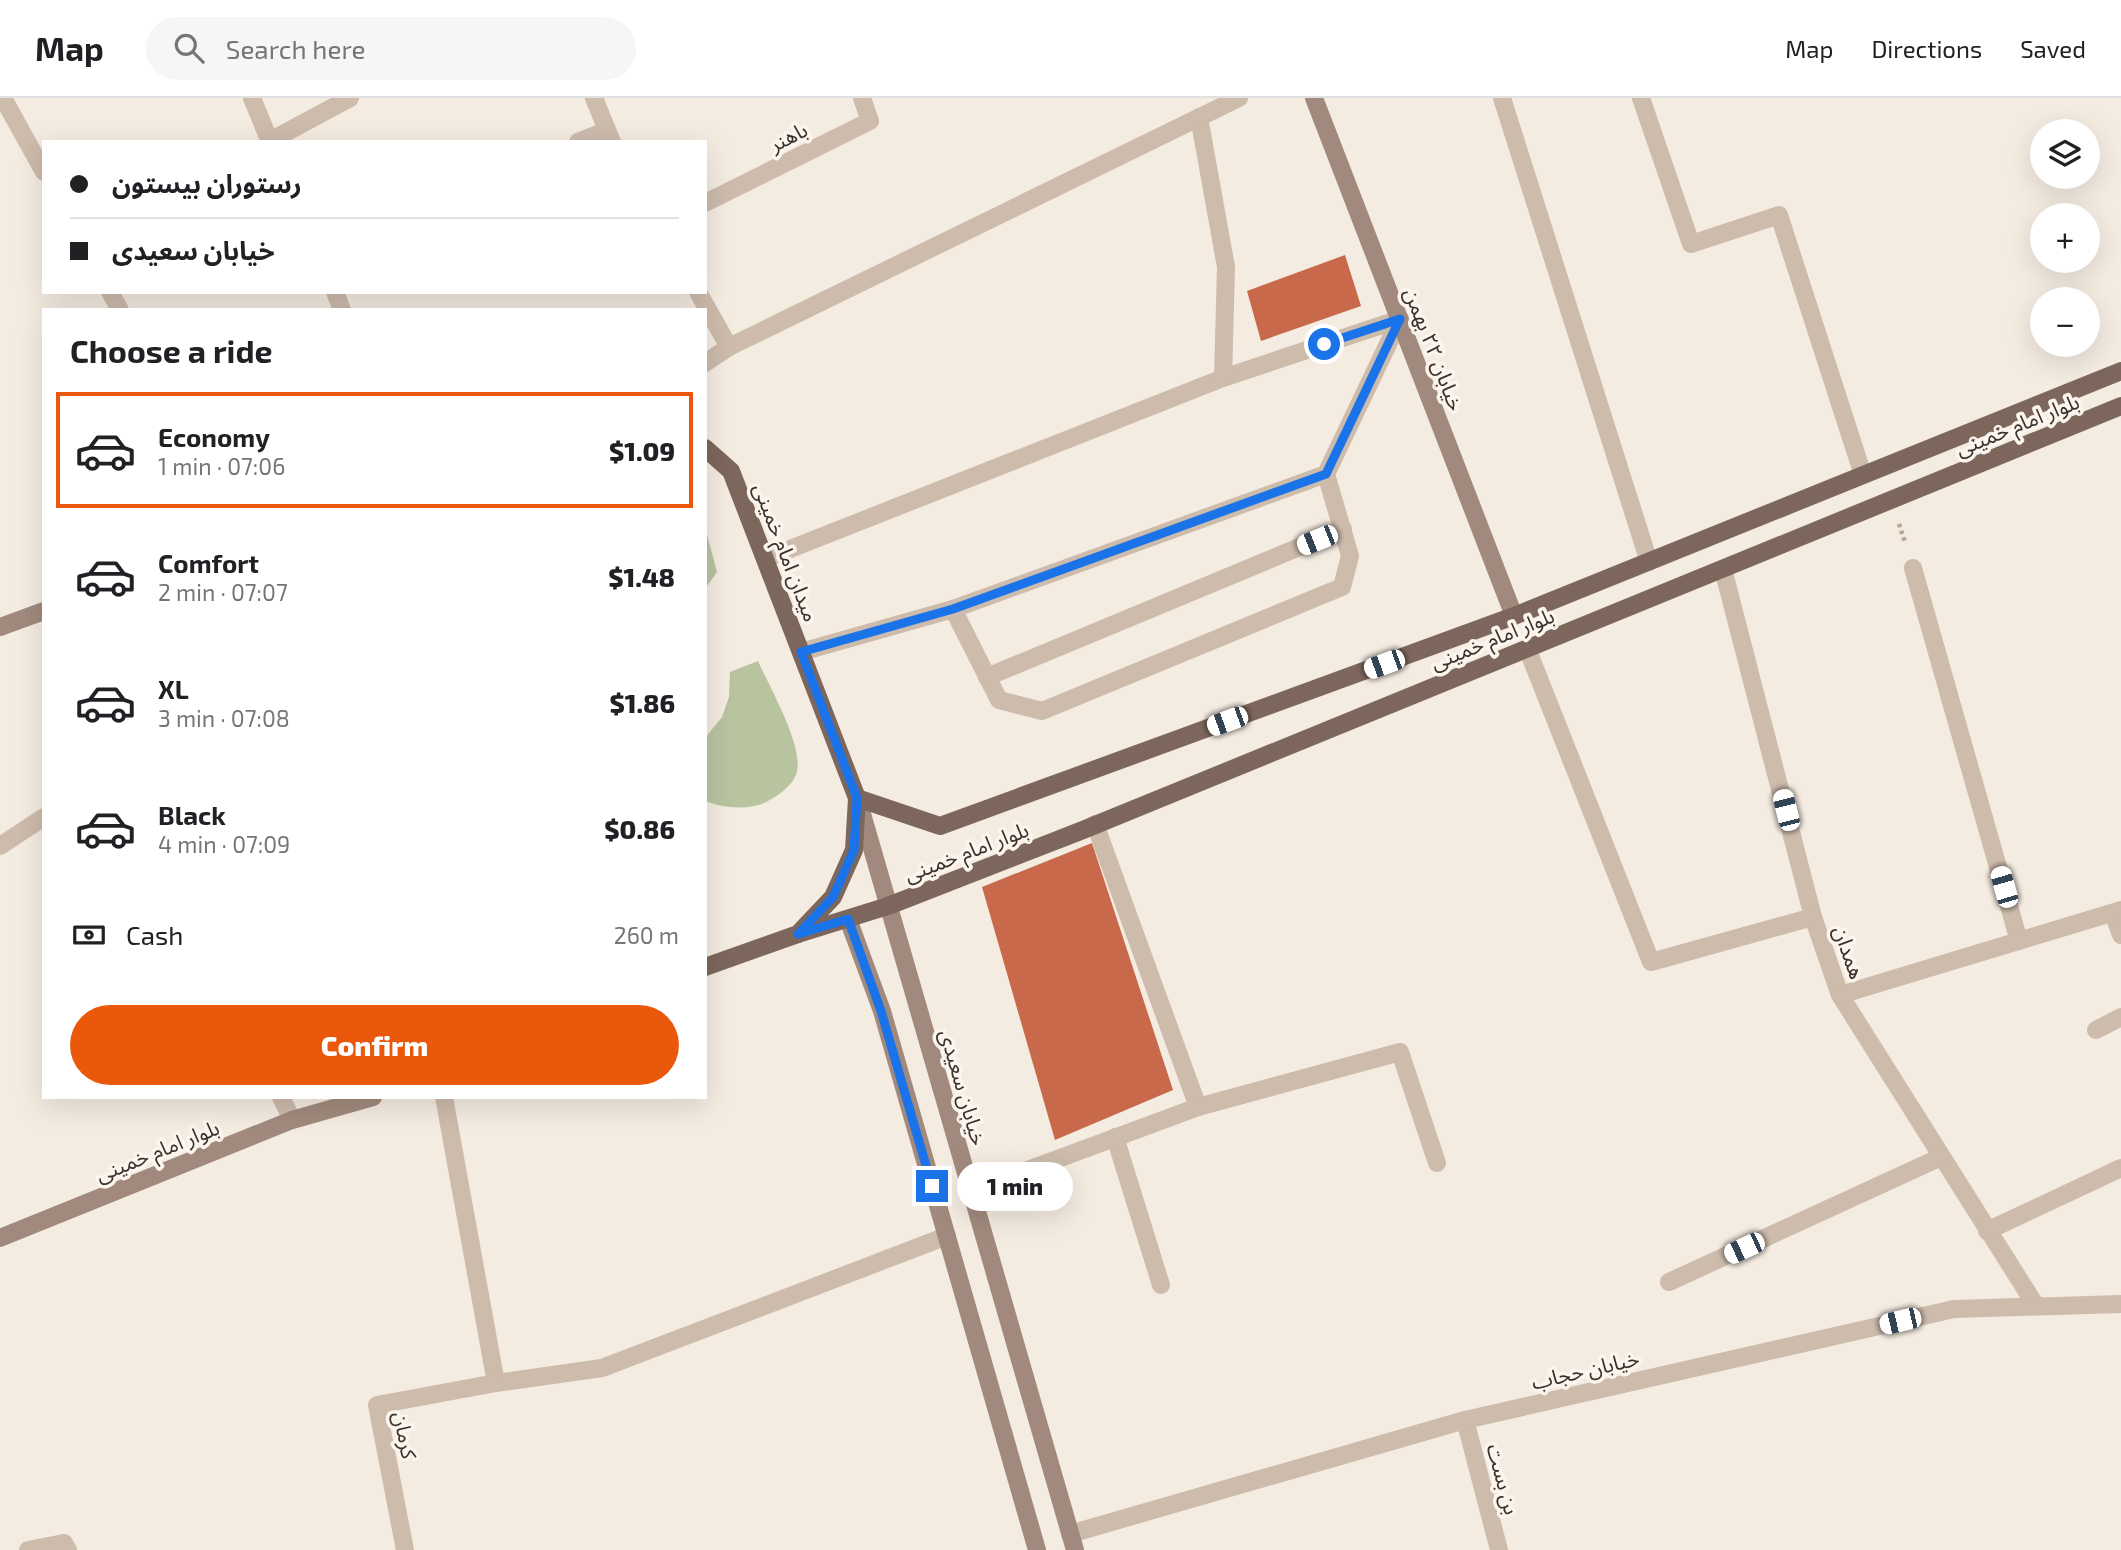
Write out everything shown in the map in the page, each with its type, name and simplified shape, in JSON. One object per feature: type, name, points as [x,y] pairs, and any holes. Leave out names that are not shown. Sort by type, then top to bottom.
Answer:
[{"type":"main road","name":"خیابان ۲۲ بهمن","points":[[1314,98],[1514,616]]},
{"type":"main road","name":"بلوار امام خمینی","points":[[857,798],[940,826],[1514,616],[2121,370]]},
{"type":"main road","name":"بلوار امام خمینی","points":[[798,934],[888,906],[1095,824],[2121,406]]},
{"type":"main road","name":"میدان امام خمینی","points":[[707,451],[731,471],[857,798],[854,850],[833,897],[798,934],[707,966]]},
{"type":"main road","points":[[0,627],[42,612]]},
{"type":"main road","name":"خیابان سعیدی","points":[[857,798],[1072,1542]]},
{"type":"main road","points":[[848,919],[881,1011],[1037,1550]]},
{"type":"main road","name":"بلوار امام خمینی","points":[[0,1238],[292,1120],[366,1099]]},
{"type":"street","points":[[3,98],[42,168]]},
{"type":"street","points":[[251,98],[270,140]]},
{"type":"street","points":[[272,140],[350,98]]},
{"type":"street","points":[[589,140],[609,136],[594,98]]},
{"type":"street","name":"باهنر","points":[[707,202],[870,121],[862,98]]},
{"type":"street","points":[[707,362],[729,347],[1238,98]]},
{"type":"street","points":[[1502,98],[1648,562]]},
{"type":"street","points":[[1641,98],[1691,244],[1779,215],[1863,475]]},
{"type":"street","points":[[1199,117],[1226,267],[1223,378]]},
{"type":"street","points":[[699,294],[729,347]]},
{"type":"street","points":[[765,559],[1223,378],[1400,319]]},
{"type":"street","points":[[953,609],[999,700],[1042,711],[1342,587],[1350,556],[1326,474],[1400,319]]},
{"type":"street","points":[[801,652],[953,609],[1326,474]]},
{"type":"street","points":[[987,677],[1343,529]]},
{"type":"street","points":[[1913,568],[2019,940]]},
{"type":"street","name":"همدان","points":[[1723,569],[1813,916],[1840,995],[2036,1306]]},
{"type":"street","points":[[1527,648],[1651,962],[1813,916]]},
{"type":"street","points":[[0,846],[42,818]]},
{"type":"street","points":[[1095,824],[1198,1107]]},
{"type":"street","points":[[1840,995],[2117,912],[2121,935]]},
{"type":"street","points":[[2096,1030],[2121,1017]]},
{"type":"street","points":[[971,1191],[1198,1107],[1400,1052],[1437,1163]]},
{"type":"street","points":[[282,1099],[292,1120]]},
{"type":"street","points":[[444,1099],[495,1383],[602,1368],[947,1236]]},
{"type":"street","points":[[1115,1138],[1161,1285]]},
{"type":"street","points":[[1670,1282],[1941,1157]]},
{"type":"street","points":[[1987,1231],[2121,1168]]},
{"type":"street","name":"خیابان حجاب","points":[[1072,1542],[1465,1420],[1954,1309],[2121,1304]]},
{"type":"street","name":"کرمان","points":[[405,1550],[377,1405],[495,1383]]},
{"type":"street","name":"بن بست","points":[[1465,1420],[1499,1550]]},
{"type":"street","points":[[28,1550],[64,1543],[68,1550]]},
{"type":"path","points":[[1891,500],[1913,568]]},
{"type":"green space","points":[[707,534],[717,572],[707,586]]},
{"type":"green space","points":[[758,661],[795,746],[797,771],[789,785],[772,799],[754,806],[737,807],[707,802],[707,736],[722,717],[729,697],[730,672]]},
{"type":"building","points":[[1345,255],[1361,306],[1261,341],[1247,291]]},
{"type":"building","points":[[1092,843],[1173,1090],[1055,1140],[982,887]]},
{"type":"route","points":[[932,1186],[881,1011],[848,919],[798,934],[833,897],[854,850],[857,798],[801,652],[953,609],[1326,474],[1400,319],[1324,344]]}]
